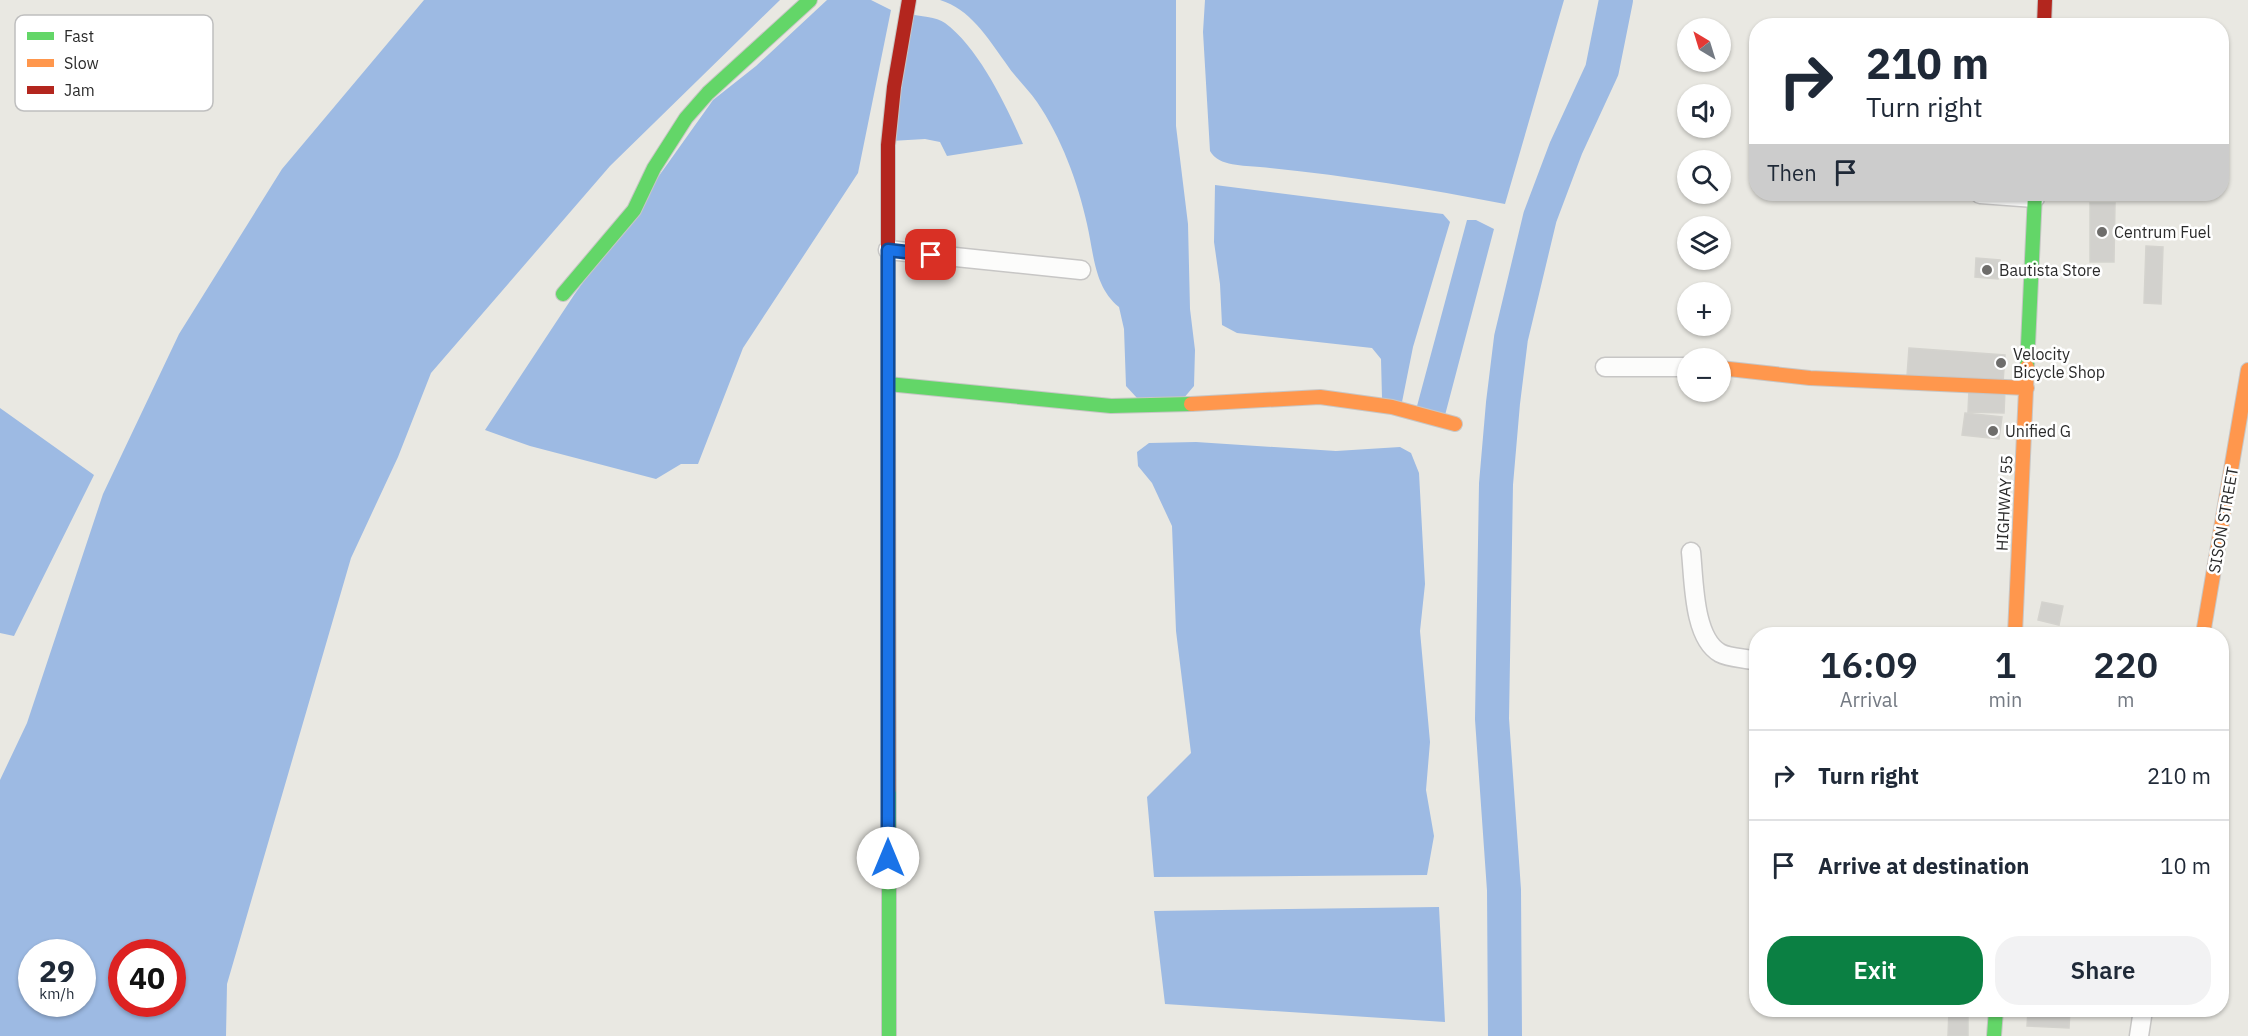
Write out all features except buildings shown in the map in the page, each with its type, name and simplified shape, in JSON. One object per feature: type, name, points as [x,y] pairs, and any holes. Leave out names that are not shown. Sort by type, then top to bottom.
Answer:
[{"type":"main road","points":[[563,294],[634,210],[654,168],[686,118],[708,93],[810,0]]},
{"type":"main road","points":[[889,1036],[888,145],[894,87],[909,0]]},
{"type":"main road","points":[[2044,18],[2045,0]]},
{"type":"main road","name":"HIGHWAY 55","points":[[2014,627],[2035,201]]},
{"type":"main road","points":[[1731,369],[1810,378],[2027,388]]},
{"type":"main road","name":"SISON STREET","points":[[2204,627],[2248,370]]},
{"type":"main road","points":[[888,384],[1111,406],[1241,403],[1289,397],[1320,397],[1392,407],[1455,424]]},
{"type":"main road","points":[[1994,1036],[1995,1017]]},
{"type":"street","points":[[888,250],[1081,270]]},
{"type":"street","points":[[1605,367],[1677,367]]},
{"type":"street","points":[[1691,552],[1697,610],[1707,643],[1721,654],[1749,659]]},
{"type":"street","points":[[2139,1036],[2142,1017]]},
{"type":"water","points":[[424,0],[780,0],[610,166],[431,373],[398,457],[351,558],[227,984],[226,1036],[0,1036],[0,780],[27,723],[103,494],[179,334],[282,169]]},
{"type":"water","points":[[827,0],[871,0],[891,10],[858,173],[743,348],[698,464],[681,464],[656,479],[530,446],[485,430],[574,295],[713,100],[756,66]]},
{"type":"water","points":[[940,0],[1176,0],[1176,126],[1188,224],[1190,309],[1195,350],[1194,386],[1183,399],[1137,398],[1126,386],[1124,329],[1119,307],[1104,290],[1096,269],[1079,192],[1061,145],[1037,102],[977,25],[960,10]]},
{"type":"water","points":[[1205,0],[1564,0],[1505,204],[1383,182],[1240,165],[1219,160],[1210,151],[1203,32]]},
{"type":"water","points":[[909,14],[942,21],[969,47],[991,79],[1023,144],[947,156],[940,142],[925,139],[891,141]]},
{"type":"water","points":[[1215,185],[1443,214],[1450,222],[1413,347],[1402,402],[1382,398],[1381,359],[1372,348],[1237,333],[1222,325],[1220,284],[1214,242]]},
{"type":"water","points":[[1467,220],[1476,220],[1494,229],[1444,419],[1413,421]]},
{"type":"water","points":[[0,408],[94,475],[14,636],[0,633]]},
{"type":"water","points":[[1196,442],[1336,451],[1400,447],[1411,453],[1419,473],[1425,584],[1420,631],[1430,742],[1426,790],[1434,836],[1427,875],[1154,877],[1147,797],[1191,753],[1176,631],[1172,526],[1152,483],[1138,466],[1137,452],[1149,443]]},
{"type":"water","points":[[1439,907],[1445,1022],[1165,1004],[1154,911]]},
{"type":"waterway","points":[[1505,1036],[1504,890],[1492,719],[1496,484],[1503,403],[1511,338],[1540,217],[1566,148],[1602,70],[1616,0]]},
{"type":"traffic: fast","points":[[563,294],[634,210],[654,168],[686,118],[708,93],[810,0]]},
{"type":"traffic: fast","points":[[2027,367],[2035,201]]},
{"type":"traffic: fast","points":[[888,384],[1111,406],[1191,404]]},
{"type":"traffic: fast","points":[[889,789],[889,1036]]},
{"type":"traffic: fast","points":[[1994,1036],[1995,1017]]},
{"type":"traffic: slow","points":[[2015,627],[2027,367]]},
{"type":"traffic: slow","points":[[1731,369],[1810,378],[2027,388]]},
{"type":"traffic: slow","points":[[2204,627],[2248,370]]},
{"type":"traffic: slow","points":[[1191,404],[1320,397],[1392,407],[1455,424]]},
{"type":"traffic: slow","points":[[888,414],[889,789]]},
{"type":"traffic: jam","points":[[888,414],[888,145],[894,87],[909,0]]},
{"type":"traffic: jam","points":[[2044,18],[2045,0]]},
{"type":"place","name":"Centrum Fuel","points":[[2102,232]]},
{"type":"place","name":"Bautista Store","points":[[1987,270]]},
{"type":"place","name":"Velocity Bicycle Shop","points":[[2001,363]]},
{"type":"place","name":"Unified G","points":[[1993,431]]},
{"type":"route","points":[[888,858],[888,250],[931,255]]}]
